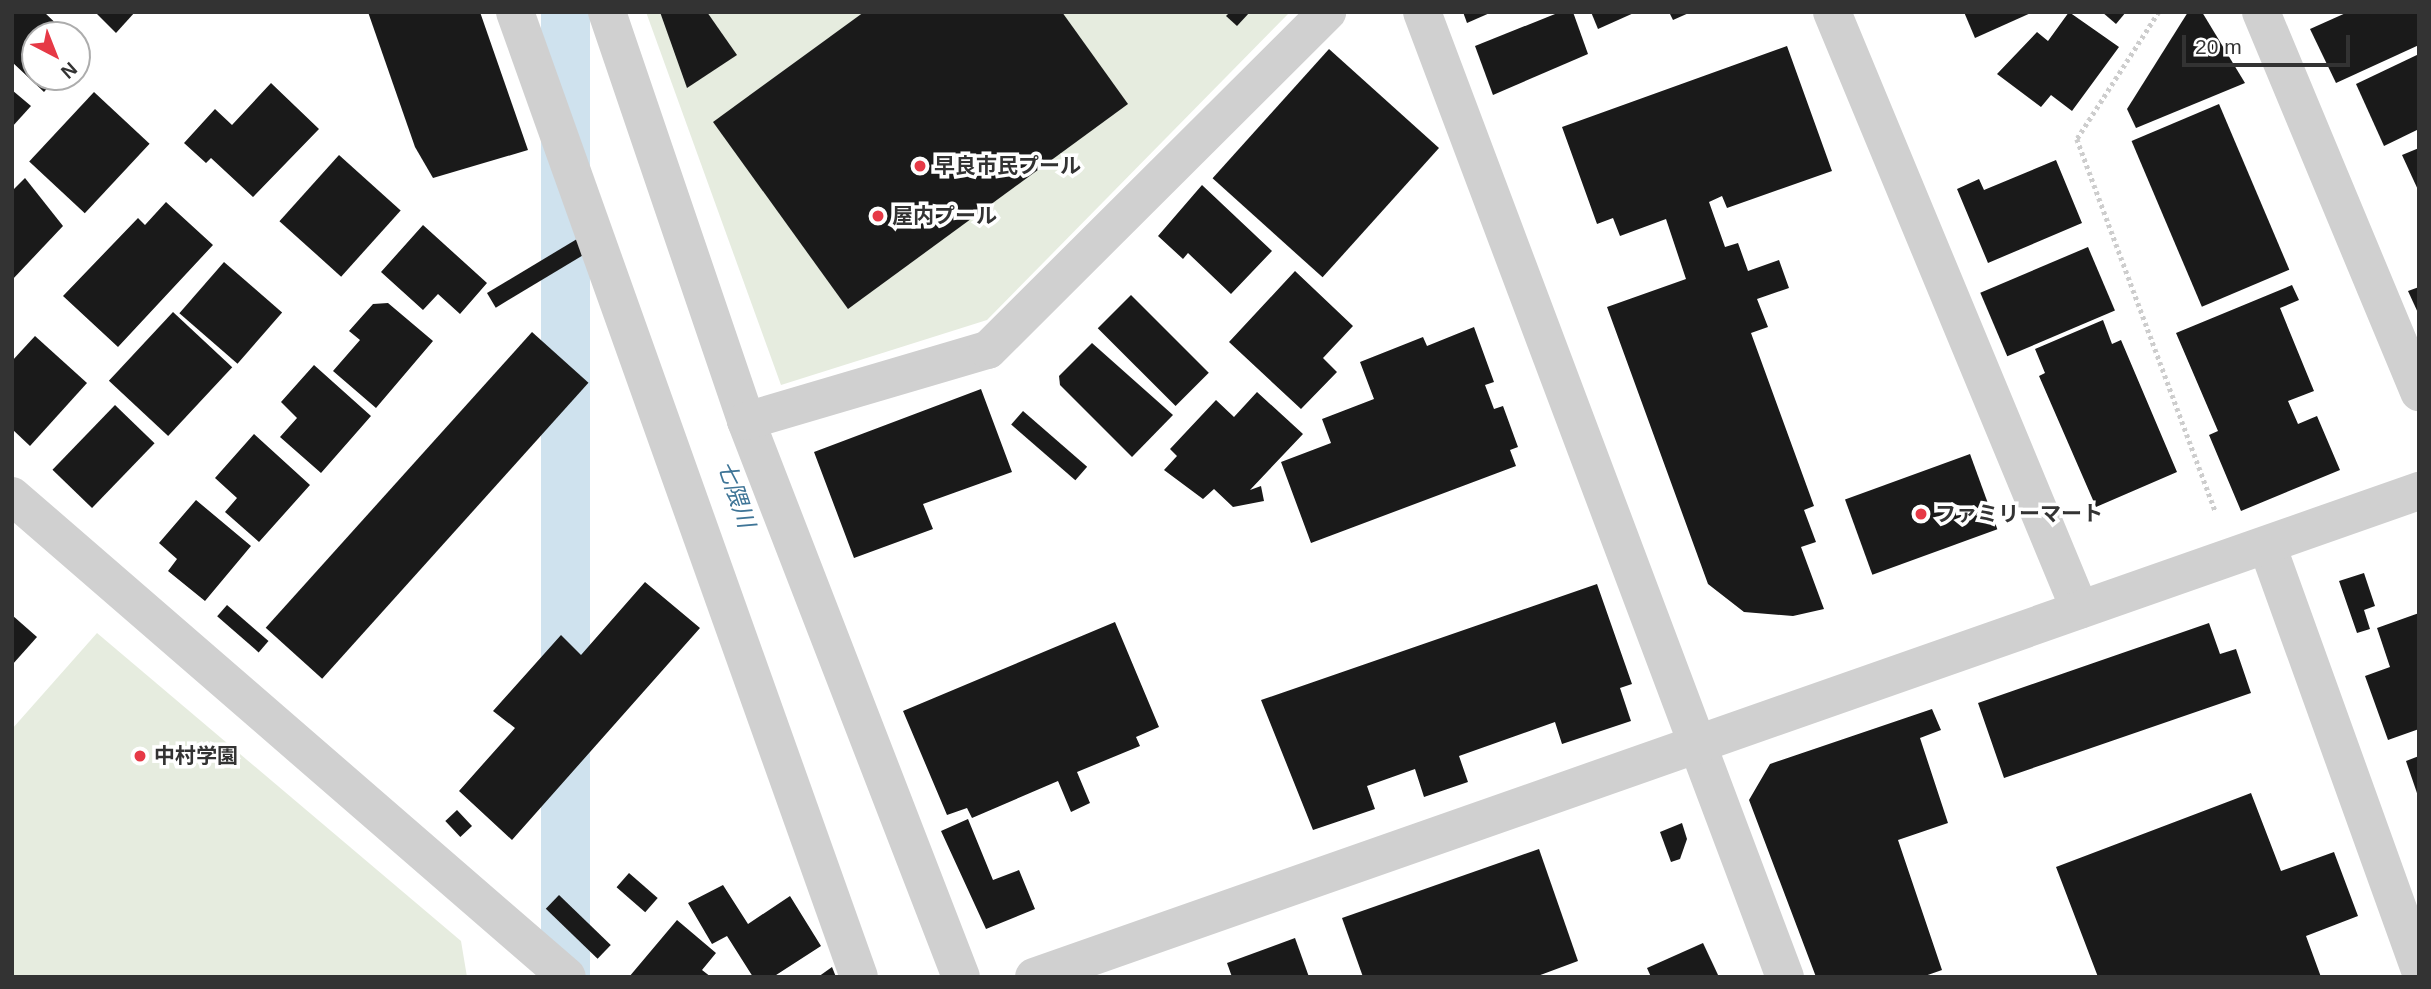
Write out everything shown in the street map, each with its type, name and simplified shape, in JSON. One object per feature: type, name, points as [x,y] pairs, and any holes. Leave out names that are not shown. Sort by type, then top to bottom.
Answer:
[{"type":"street","points":[[515,12],[859,977]]},
{"type":"street","points":[[607,12],[746,421],[961,977]]},
{"type":"street","points":[[746,421],[988,350],[1327,12]]},
{"type":"street","points":[[1422,12],[1702,742],[1785,977]]},
{"type":"street","points":[[1832,12],[2080,610]]},
{"type":"street","points":[[2261,12],[2419,391]]},
{"type":"street","points":[[1034,977],[2419,491]]},
{"type":"street","points":[[12,496],[567,977]]},
{"type":"street","points":[[2249,551],[2419,967]]},
{"type":"path","points":[[2158,12],[2077,139],[2249,551]]},
{"type":"shaded area","name":"早良市民プール","points":[[646,12],[1290,12],[987,320],[781,385]]},
{"type":"shaded area","name":"中村学園","points":[[97,633],[461,941],[467,977],[12,977],[12,729]]},
{"type":"water","points":[[541,12],[590,12],[590,977],[541,977]]},
{"type":"building","points":[[12,12],[44,12],[53,21],[21,21],[21,70],[12,62]]},
{"type":"building","points":[[95,12],[135,12],[116,33]]},
{"type":"building","points":[[368,12],[480,12],[528,150],[433,178],[415,147]]},
{"type":"building","points":[[660,12],[707,12],[737,55],[687,88]]},
{"type":"building","name":"屋内プール","points":[[864,12],[1062,12],[1128,104],[848,309],[713,122]]},
{"type":"building","points":[[1230,12],[1250,12],[1237,26],[1226,16]]},
{"type":"building","points":[[1463,12],[1492,12],[1467,23]]},
{"type":"building","points":[[1560,12],[1573,12],[1588,54],[1493,95],[1475,46]]},
{"type":"building","points":[[1591,12],[1636,12],[1598,29]]},
{"type":"building","points":[[1669,12],[1691,12],[1673,20]]},
{"type":"building","points":[[1964,12],[2033,12],[1975,38]]},
{"type":"building","points":[[2069,12],[2119,47],[2072,111],[2051,95],[2041,107],[1997,74],[2037,32],[2048,41]]},
{"type":"building","points":[[2102,12],[2126,12],[2116,24]]},
{"type":"building","points":[[2188,12],[2202,12],[2245,83],[2136,128],[2127,109]]},
{"type":"building","points":[[2348,12],[2419,12],[2419,45],[2336,83],[2310,29]]},
{"type":"building","points":[[1787,46],[1832,171],[1727,208],[1722,196],[1709,202],[1725,247],[1738,243],[1748,271],[1779,260],[1789,288],[1757,299],[1768,327],[1751,333],[1814,506],[1804,510],[1816,542],[1801,547],[1824,609],[1793,616],[1744,612],[1708,584],[1607,307],[1686,279],[1666,219],[1620,236],[1613,218],[1597,224],[1562,127]]},
{"type":"building","points":[[1329,49],[1439,148],[1323,277],[1213,178]]},
{"type":"building","points":[[2419,54],[2419,129],[2384,146],[2356,84]]},
{"type":"building","points":[[271,83],[319,129],[253,197],[211,158],[206,163],[184,143],[215,109],[232,125]]},
{"type":"building","points":[[12,90],[31,106],[12,127]]},
{"type":"building","points":[[94,92],[150,144],[85,213],[29,161]]},
{"type":"building","points":[[2219,104],[2289,270],[2202,307],[2132,141]]},
{"type":"building","points":[[2419,148],[2419,192],[2402,155]]},
{"type":"building","points":[[339,155],[401,211],[341,277],[279,221]]},
{"type":"building","points":[[2056,160],[2082,223],[1988,263],[1957,189],[1979,179],[1984,190]]},
{"type":"building","points":[[25,178],[63,226],[12,280],[12,191]]},
{"type":"building","points":[[1202,185],[1272,251],[1231,294],[1188,253],[1183,259],[1158,236]]},
{"type":"building","points":[[166,202],[213,245],[118,347],[63,296],[138,218],[145,225]]},
{"type":"building","points":[[423,225],[487,283],[460,314],[438,294],[423,310],[381,272]]},
{"type":"building","points":[[577,239],[586,254],[496,308],[487,293]]},
{"type":"building","points":[[2088,247],[2115,311],[2007,356],[1980,293]]},
{"type":"building","points":[[224,262],[282,313],[238,364],[179,313]]},
{"type":"building","points":[[1295,271],[1353,326],[1323,358],[1337,372],[1301,409],[1229,342]]},
{"type":"building","points":[[2292,285],[2299,300],[2280,308],[2314,391],[2288,401],[2298,424],[2317,416],[2340,470],[2241,511],[2209,435],[2218,431],[2176,333]]},
{"type":"building","points":[[2419,287],[2419,315],[2408,291]]},
{"type":"building","points":[[1131,295],[1209,373],[1176,406],[1098,328]]},
{"type":"building","points":[[388,303],[433,341],[376,408],[333,371],[360,340],[349,331],[373,304]]},
{"type":"building","points":[[173,312],[232,367],[168,436],[109,381]]},
{"type":"building","points":[[2103,320],[2112,344],[2121,340],[2177,472],[2096,507],[2039,376],[2045,373],[2035,349]]},
{"type":"building","points":[[1474,327],[1494,382],[1485,385],[1494,409],[1503,406],[1518,447],[1510,450],[1516,466],[1311,543],[1281,462],[1331,443],[1322,419],[1374,399],[1360,362],[1423,337],[1427,346]]},
{"type":"building","points":[[532,332],[588,383],[322,679],[266,628]]},
{"type":"building","points":[[35,336],[87,383],[30,446],[12,429],[12,361]]},
{"type":"building","points":[[1092,343],[1173,415],[1132,457],[1060,385],[1059,376]]},
{"type":"building","points":[[314,365],[371,416],[321,473],[280,437],[297,418],[281,402]]},
{"type":"building","points":[[981,389],[1012,472],[923,504],[933,529],[854,558],[814,452]]},
{"type":"building","points":[[1257,392],[1303,434],[1250,490],[1261,486],[1264,501],[1233,507],[1214,489],[1203,499],[1164,470],[1177,456],[1170,449],[1216,400],[1234,417]]},
{"type":"building","points":[[115,405],[155,443],[92,508],[52,470]]},
{"type":"building","points":[[1023,411],[1087,467],[1075,480],[1011,425]]},
{"type":"building","points":[[254,434],[310,485],[259,542],[225,512],[237,498],[215,478]]},
{"type":"building","name":"ファミリーマート","points":[[1970,454],[1997,529],[1872,575],[1845,499]]},
{"type":"building","points":[[196,500],[251,546],[205,601],[168,571],[177,559],[159,543]]},
{"type":"building","points":[[2364,573],[2375,606],[2364,610],[2370,629],[2357,633],[2339,581]]},
{"type":"building","points":[[645,582],[700,628],[512,840],[459,791],[515,728],[493,711],[561,635],[581,655]]},
{"type":"building","points":[[1597,584],[1632,684],[1620,688],[1631,721],[1562,744],[1555,722],[1459,756],[1468,782],[1424,797],[1415,769],[1367,786],[1375,809],[1313,830],[1261,700]]},
{"type":"building","points":[[227,605],[269,641],[259,652],[217,616]]},
{"type":"building","points":[[2419,613],[2419,729],[2388,740],[2365,676],[2390,667],[2377,628]]},
{"type":"building","points":[[12,615],[37,637],[12,665]]},
{"type":"building","points":[[1115,622],[1159,727],[1136,737],[1140,746],[1077,772],[1090,803],[1071,812],[1058,781],[972,818],[967,808],[947,815],[903,711]]},
{"type":"building","points":[[2209,623],[2220,654],[2236,649],[2251,693],[2004,778],[1978,703]]},
{"type":"building","points":[[1932,709],[1941,730],[1920,738],[1948,823],[1898,840],[1942,970],[1922,977],[1816,977],[1749,800],[1770,764]]},
{"type":"building","points":[[2419,756],[2419,796],[2418,796],[2406,761]]},
{"type":"building","points":[[2251,793],[2281,871],[2334,852],[2358,916],[2306,936],[2321,977],[2098,977],[2056,867]]},
{"type":"building","points":[[457,810],[472,826],[460,837],[445,821]]},
{"type":"building","points":[[968,819],[993,880],[1019,870],[1035,909],[986,929],[941,831]]},
{"type":"building","points":[[1682,823],[1687,839],[1680,859],[1671,862],[1660,832]]},
{"type":"building","points":[[1539,849],[1578,961],[1535,977],[1363,977],[1342,918]]},
{"type":"building","points":[[629,873],[658,898],[645,912],[617,887]]},
{"type":"building","points":[[723,885],[748,924],[790,896],[821,946],[773,977],[753,977],[727,936],[712,944],[688,903]]},
{"type":"building","points":[[559,895],[611,945],[598,959],[546,909]]},
{"type":"building","points":[[677,920],[716,953],[702,970],[711,977],[629,977]]},
{"type":"building","points":[[1295,938],[1309,977],[1232,977],[1227,963]]},
{"type":"building","points":[[1703,943],[1719,977],[1651,977],[1647,968]]},
{"type":"building","points":[[832,967],[836,977],[818,977]]},
{"type":"place","name":"早良市民プール","points":[[920,166]]},
{"type":"place","name":"屋内プール","points":[[878,216]]},
{"type":"place","name":"ファミリーマート","points":[[1921,514]]},
{"type":"place","name":"中村学園","points":[[140,756]]},
{"type":"water label","name":"七隈川","points":[[736,494]]}]
